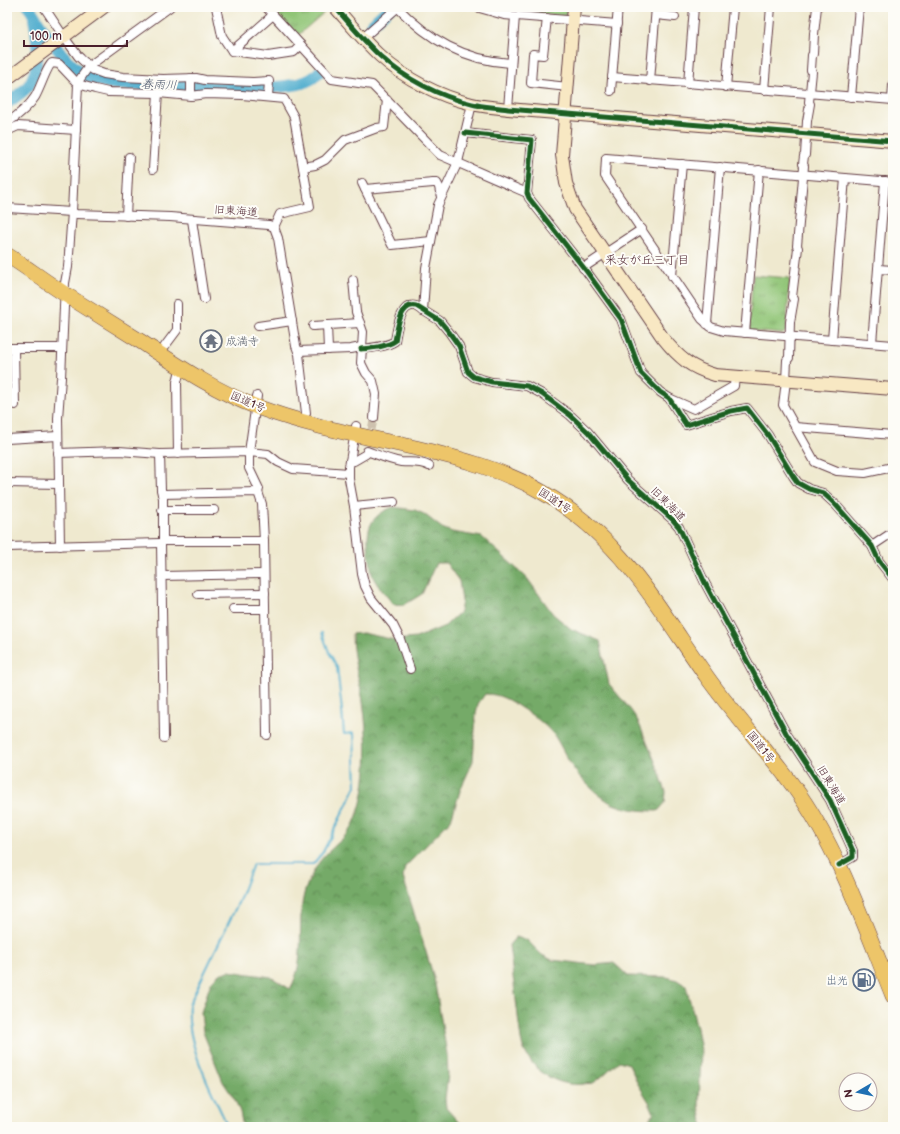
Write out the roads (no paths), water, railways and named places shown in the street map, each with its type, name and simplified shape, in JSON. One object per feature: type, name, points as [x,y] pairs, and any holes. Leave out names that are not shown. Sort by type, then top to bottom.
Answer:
[{"type":"highway","name":"国道1号","points":[[7,244],[65,289],[182,368],[218,389],[256,401],[306,413],[355,430]]},
{"type":"highway","name":"国道1号","points":[[7,255],[165,346],[256,401],[307,423],[355,430],[461,450],[511,467],[529,475],[555,489],[585,509],[617,538],[642,568],[719,678],[806,789],[826,819],[876,942],[893,995]]},
{"type":"highway","name":"国道1号","points":[[876,942],[893,970]]},
{"type":"street","points":[[44,7],[62,39],[88,68],[93,70],[104,74],[123,77],[191,80],[269,80],[268,96]]},
{"type":"street","points":[[7,79],[104,7]]},
{"type":"street","points":[[60,546],[58,436],[65,289],[72,212],[79,82],[88,68],[170,7]]},
{"type":"street","points":[[216,7],[222,36],[232,51],[268,56],[294,52],[301,45]]},
{"type":"street","points":[[266,7],[332,79],[372,85],[440,155],[528,193]]},
{"type":"street","points":[[335,7],[381,57],[410,79],[440,93],[472,104],[508,109],[893,141]]},
{"type":"street","points":[[363,38],[398,7],[419,28],[451,48],[482,59],[510,63]]},
{"type":"street","points":[[476,7],[495,13],[515,16],[617,24]]},
{"type":"street","points":[[574,7],[562,155],[570,197],[582,221],[663,338],[678,355],[689,364],[697,369],[715,375],[893,389]]},
{"type":"street","points":[[611,91],[618,7]]},
{"type":"street","points":[[688,84],[694,7]]},
{"type":"street","points":[[726,87],[733,7]]},
{"type":"street","points":[[764,90],[771,7]]},
{"type":"street","points":[[818,7],[814,28],[814,54],[812,55],[810,104],[796,246],[798,248],[792,297],[794,299],[783,405],[815,462],[837,471],[844,472],[865,473],[893,467]]},
{"type":"street","points":[[851,97],[859,7]]},
{"type":"street","points":[[650,81],[656,11],[675,17]]},
{"type":"street","points":[[232,51],[273,15]]},
{"type":"street","points":[[508,109],[510,63],[515,16]]},
{"type":"street","points":[[546,18],[543,55],[533,54],[531,83],[568,87]]},
{"type":"street","points":[[7,124],[23,111],[34,98],[48,68],[52,63],[59,64],[79,82],[94,89],[108,92],[158,92],[268,96],[282,98],[287,102],[294,117],[310,207],[280,214],[274,227],[278,238],[298,351],[306,413]]},
{"type":"street","points":[[612,77],[892,100],[893,85]]},
{"type":"street","points":[[191,80],[191,94]]},
{"type":"street","points":[[154,169],[158,92]]},
{"type":"street","points":[[303,168],[315,165],[324,160],[344,140],[377,128],[384,127],[387,100]]},
{"type":"street","points":[[423,311],[426,268],[438,205],[458,162],[472,104]]},
{"type":"street","points":[[7,131],[18,126],[76,130]]},
{"type":"street","points":[[465,133],[532,140],[528,193],[529,198],[621,318],[641,373],[660,392],[669,398],[694,409],[734,386],[735,376]]},
{"type":"street","points":[[126,216],[129,157]]},
{"type":"street","points":[[872,343],[878,269],[889,181],[606,158],[605,176],[642,229],[672,276],[707,324],[724,331],[893,345]]},
{"type":"street","points":[[672,276],[682,164]]},
{"type":"street","points":[[707,324],[720,167]]},
{"type":"street","points":[[745,333],[759,170]]},
{"type":"street","points":[[832,340],[845,178]]},
{"type":"street","points":[[431,241],[392,245],[363,186],[437,183],[440,187],[441,197]]},
{"type":"street","name":"旧東海道","points":[[7,208],[72,212],[76,214],[170,217],[192,220],[269,224],[274,227]]},
{"type":"street","points":[[192,220],[204,299]]},
{"type":"street","points":[[583,268],[642,229]]},
{"type":"street","points":[[878,269],[893,270]]},
{"type":"street","points":[[353,280],[356,312],[363,332],[361,363],[374,384],[376,398],[374,418]]},
{"type":"street","points":[[165,346],[177,330],[177,304]]},
{"type":"street","name":"旧東海道","points":[[298,351],[361,348],[380,346],[395,341],[400,318],[406,307],[412,305],[440,321],[459,346],[468,372],[474,377],[492,382],[527,386],[542,394],[570,415],[588,432],[628,480],[669,516],[679,527],[705,583],[786,733],[830,800],[853,851],[853,857],[843,863]]},
{"type":"street","points":[[258,326],[292,321]]},
{"type":"street","points":[[313,326],[360,323]]},
{"type":"street","points":[[327,325],[328,350]]},
{"type":"street","points":[[15,405],[10,348],[62,348]]},
{"type":"street","points":[[178,454],[176,382],[178,374],[182,368]]},
{"type":"street","points":[[669,398],[686,425],[731,411],[747,408],[768,435],[798,482],[808,489],[823,493],[840,510],[872,546],[879,561],[893,579]]},
{"type":"street","points":[[256,401],[249,452],[249,468],[259,489],[258,492],[262,504],[267,735]]},
{"type":"street","points":[[795,427],[893,435]]},
{"type":"street","points":[[355,430],[349,473],[358,547],[365,586],[371,598],[393,625],[400,639],[410,669]]},
{"type":"street","points":[[7,439],[58,436]]},
{"type":"street","points":[[350,461],[354,461],[366,454],[368,448],[388,459],[402,462],[424,463],[429,466]]},
{"type":"street","points":[[58,453],[119,451],[160,454],[249,452],[268,454],[278,462],[293,469],[349,473]]},
{"type":"street","points":[[160,454],[163,498],[162,576],[164,738]]},
{"type":"street","points":[[7,483],[59,484]]},
{"type":"street","points":[[162,494],[258,492]]},
{"type":"street","points":[[354,506],[394,502]]},
{"type":"street","points":[[162,510],[214,510]]},
{"type":"street","points":[[872,546],[893,532]]},
{"type":"street","points":[[7,547],[162,542],[264,541]]},
{"type":"street","points":[[162,576],[264,574]]},
{"type":"street","points":[[198,594],[265,593]]},
{"type":"street","points":[[233,609],[265,609]]},
{"type":"water","points":[[486,7],[516,7],[515,12]]},
{"type":"waterway","name":"春雨川","points":[[29,7],[47,35],[71,64],[87,76],[108,83],[131,85],[268,88],[298,84],[313,78],[319,72]]},
{"type":"waterway","name":"春雨川","points":[[371,25],[390,7]]},
{"type":"waterway","points":[[7,103],[27,88],[33,78],[38,53],[34,19]]},
{"type":"waterway","points":[[228,1127],[195,1051],[189,1020],[189,1005],[239,901],[253,864],[313,864],[323,852],[356,786],[354,733],[344,734],[337,667],[329,652],[322,633]]},
{"type":"tunnel","points":[[369,441],[374,418]]},
{"type":"place","name":"成満寺","points":[[211,341]]},
{"type":"place","name":"出光","points":[[864,980]]},
{"type":"district","name":"釆女が丘三丁目","points":[[647,260]]}]
